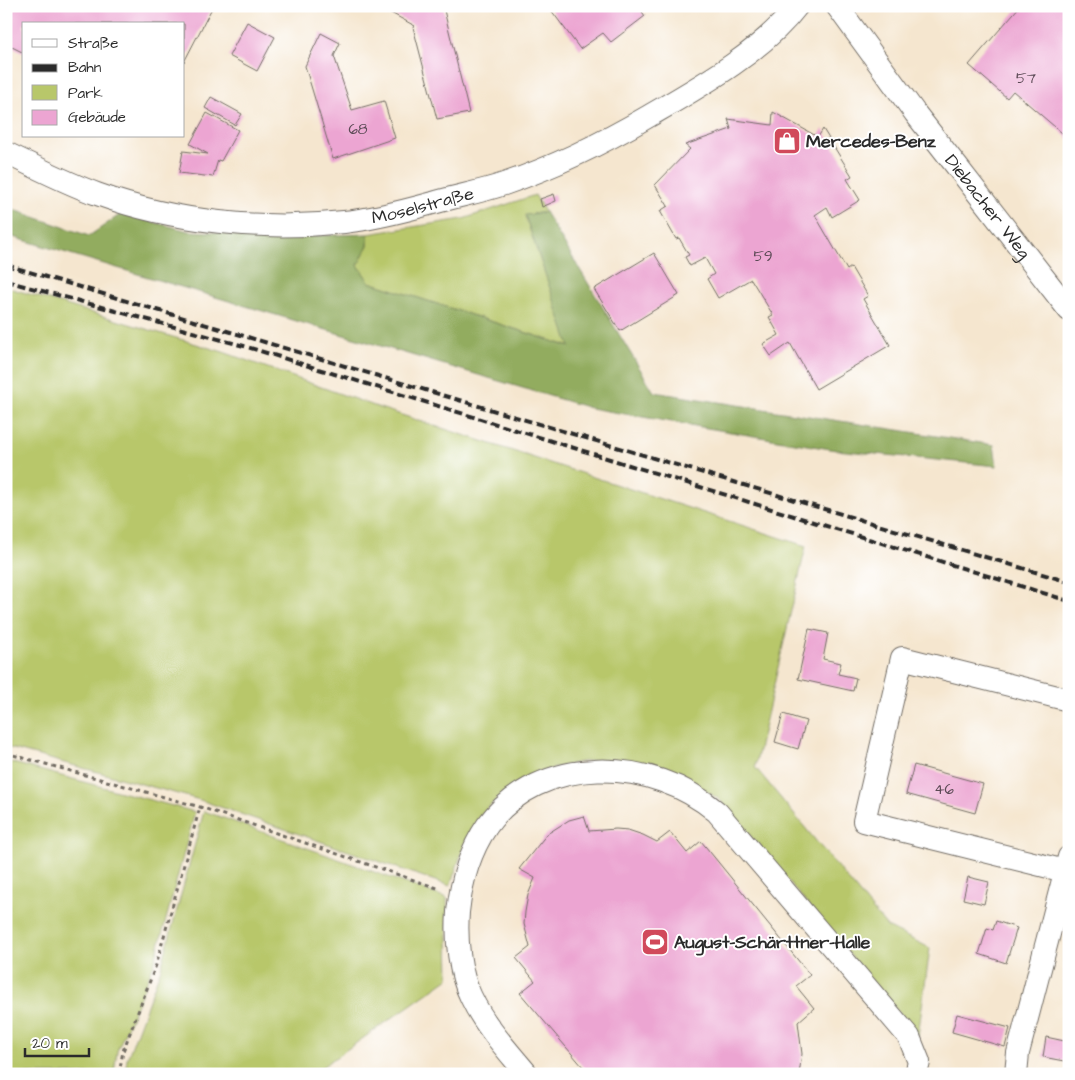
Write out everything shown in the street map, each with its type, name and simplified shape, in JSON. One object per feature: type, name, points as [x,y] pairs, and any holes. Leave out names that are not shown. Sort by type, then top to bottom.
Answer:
[{"type":"street","name":"Moselstraße","points":[[6,153],[97,194],[179,215],[218,222],[300,225],[345,222],[411,209],[504,184],[601,144],[690,92],[741,58],[777,29],[797,6]]},
{"type":"street","name":"Diebacher Weg","points":[[837,6],[915,113],[1069,310]]},
{"type":"street","points":[[1016,1074],[1018,1052],[1067,864],[864,821],[902,658],[1069,700]]},
{"type":"street","points":[[527,1074],[502,1044],[471,997],[460,958],[457,926],[460,896],[466,869],[487,827],[501,810],[527,790],[550,779],[609,769],[641,774],[671,783],[699,796],[717,812],[896,1022],[915,1049],[918,1062],[916,1074]]},
{"type":"path","points":[[6,753],[200,807],[460,896]]},
{"type":"path","points":[[120,1074],[123,1052],[156,965],[200,807]]},
{"type":"green space","points":[[535,195],[545,212],[525,216],[571,347],[369,282],[358,265],[368,245],[368,234],[463,219]]},
{"type":"green space","points":[[6,207],[89,236],[121,214],[189,231],[301,236],[368,234],[368,245],[358,265],[369,282],[570,347],[525,215],[545,212],[654,392],[994,445],[997,466],[836,450],[590,408],[6,235]]},
{"type":"green space","points":[[6,287],[223,352],[380,408],[806,546],[755,767],[887,927],[930,948],[918,1036],[720,800],[684,778],[647,764],[628,761],[588,761],[549,769],[526,779],[501,796],[479,818],[468,837],[450,886],[200,800],[6,747]]},
{"type":"green space","points":[[6,761],[195,812],[154,964],[117,1051],[114,1074],[6,1074]]},
{"type":"green space","points":[[204,811],[447,898],[449,978],[312,1074],[125,1074],[127,1059],[161,968]]},
{"type":"building","points":[[6,6],[213,6],[185,60],[185,22],[22,22],[22,52],[6,44],[6,22],[10,15],[6,13]]},
{"type":"building","points":[[378,6],[443,6],[469,113],[437,119],[413,27],[415,26]]},
{"type":"building","points":[[548,6],[638,6],[645,16],[611,42],[603,33],[580,49]]},
{"type":"building","points":[[1020,6],[1069,6],[1069,139],[1013,91],[1007,98],[969,65]]},
{"type":"building","points":[[247,22],[275,37],[257,71],[229,56]]},
{"type":"building","points":[[321,33],[340,43],[334,56],[352,110],[384,101],[395,138],[333,159],[305,66]]},
{"type":"building","points":[[211,97],[242,114],[235,125],[205,108]]},
{"type":"building","points":[[773,112],[818,137],[823,129],[852,176],[847,179],[860,200],[832,217],[827,207],[815,215],[847,270],[851,267],[868,296],[863,299],[890,345],[816,389],[790,343],[771,356],[763,344],[779,335],[769,317],[773,315],[751,279],[718,298],[707,279],[714,274],[705,258],[690,266],[685,257],[689,255],[679,238],[676,239],[660,211],[668,206],[655,185],[690,149],[685,145],[731,129],[728,119],[772,125]]},
{"type":"building","points":[[207,113],[238,130],[221,161],[218,160],[213,177],[179,173],[183,151],[208,154],[190,144]]},
{"type":"building","points":[[554,194],[556,201],[542,207],[540,199]]},
{"type":"building","points":[[654,253],[679,295],[620,331],[594,289]]},
{"type":"building","points":[[809,629],[828,633],[823,659],[841,663],[838,674],[856,678],[853,691],[798,679]]},
{"type":"building","points":[[783,714],[806,721],[798,749],[775,742]]},
{"type":"building","points":[[914,765],[983,784],[975,813],[906,794]]},
{"type":"building","name":"August-Schärttner-Halle","points":[[584,816],[589,831],[628,830],[657,842],[670,832],[687,853],[701,841],[810,975],[796,986],[814,1008],[798,1022],[802,1054],[799,1074],[589,1074],[520,993],[535,981],[516,958],[530,947],[524,924],[528,895],[535,878],[519,869],[547,834],[569,820]]},
{"type":"building","points":[[968,877],[989,882],[984,904],[963,899]]},
{"type":"building","points":[[996,921],[1017,928],[1006,963],[979,954],[987,928],[993,930]]},
{"type":"building","points":[[957,1014],[1010,1028],[1005,1047],[952,1032]]},
{"type":"building","points":[[1046,1037],[1069,1042],[1069,1062],[1043,1057]]},
{"type":"railway","points":[[6,265],[1069,582]]},
{"type":"railway","points":[[6,281],[244,346],[1069,601]]},
{"type":"place","name":"Mercedes-Benz","points":[[787,141]]},
{"type":"place","name":"August-Schärttner-Halle","points":[[655,942]]}]
